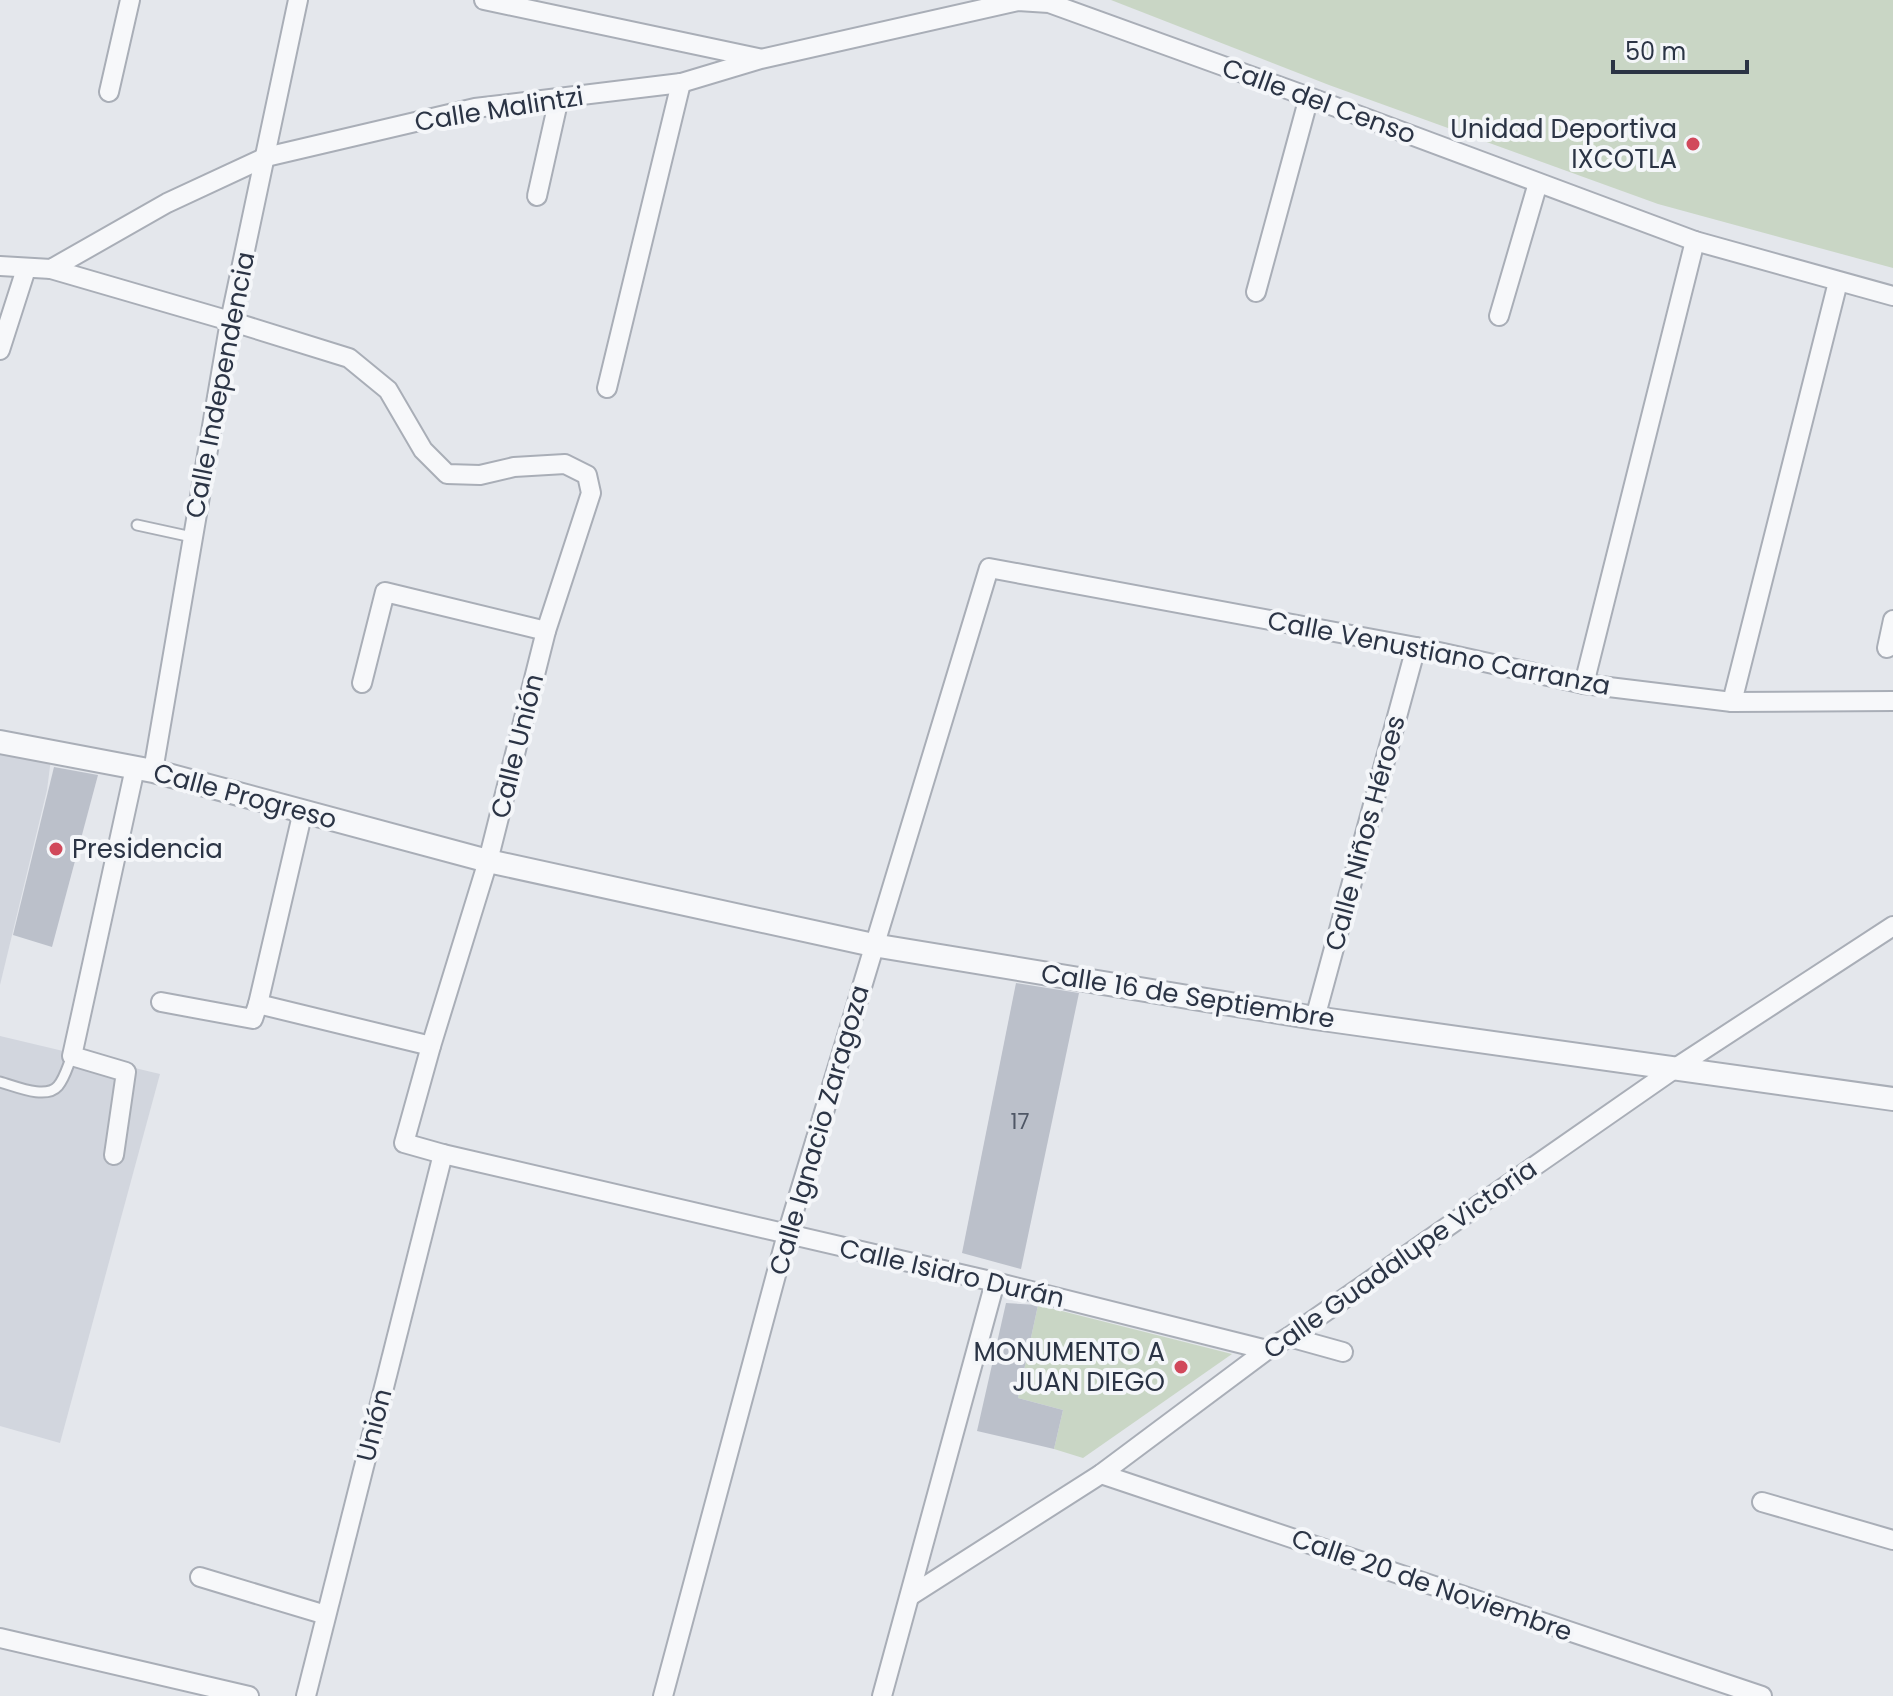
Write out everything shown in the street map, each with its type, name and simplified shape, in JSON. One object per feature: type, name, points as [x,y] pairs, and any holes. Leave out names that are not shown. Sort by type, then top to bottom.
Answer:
[{"type":"street","points":[[109,92],[130,0]]},
{"type":"street","name":"Calle Independencia","points":[[72,1056],[144,769],[192,537],[230,321],[298,0]]},
{"type":"street","points":[[484,0],[761,59]]},
{"type":"street","name":"Calle Malintzi","points":[[0,266],[51,269],[167,203],[266,157],[475,108],[681,83],[761,59],[1018,0]]},
{"type":"street","name":"Calle del Censo","points":[[1018,0],[1049,3],[1695,241],[1893,296]]},
{"type":"street","points":[[607,388],[681,83]]},
{"type":"street","points":[[1256,292],[1309,97]]},
{"type":"street","points":[[537,196],[559,98]]},
{"type":"street","points":[[1499,316],[1538,183]]},
{"type":"street","points":[[1584,684],[1695,241]]},
{"type":"street","points":[[0,350],[26,269]]},
{"type":"street","points":[[51,269],[230,321]]},
{"type":"street","points":[[1732,702],[1838,282]]},
{"type":"street","name":"Calle Unión","points":[[230,321],[349,358],[388,390],[423,450],[447,474],[480,475],[514,467],[565,464],[587,475],[591,493],[546,631],[488,861]]},
{"type":"street","name":"Calle Venustiano Carranza","points":[[989,568],[1416,647],[1584,684],[1732,702],[1893,701]]},
{"type":"street","name":"Calle Ignacio Zaragoza","points":[[663,1696],[787,1234],[989,568]]},
{"type":"street","points":[[362,683],[385,592],[546,631]]},
{"type":"street","points":[[1887,648],[1893,620]]},
{"type":"street","name":"Calle Niños Héroes","points":[[1315,1018],[1416,647]]},
{"type":"street","name":"Calle Progreso","points":[[0,742],[144,769],[488,861]]},
{"type":"street","points":[[161,1002],[253,1019],[303,811]]},
{"type":"street","points":[[258,1004],[431,1046],[488,861]]},
{"type":"street","name":"Calle 16 de Septiembre","points":[[488,861],[873,945],[1315,1018],[1893,1099]]},
{"type":"street","name":"Calle Guadalupe Victoria","points":[[910,1596],[1101,1474],[1267,1350],[1677,1067],[1893,926]]},
{"type":"street","name":"Calle Isidro Durán","points":[[431,1046],[404,1143],[995,1282],[1267,1350]]},
{"type":"street","points":[[72,1056],[126,1072],[114,1155]]},
{"type":"street","name":"Unión","points":[[306,1696],[443,1154]]},
{"type":"street","points":[[882,1696],[995,1282]]},
{"type":"street","points":[[1289,1337],[1343,1352]]},
{"type":"street","name":"Calle 20 de Noviembre","points":[[1101,1474],[1762,1696]]},
{"type":"street","points":[[1762,1502],[1893,1540]]},
{"type":"street","points":[[200,1577],[326,1615]]},
{"type":"street","points":[[0,1638],[249,1696]]},
{"type":"lane","points":[[137,525],[192,537]]},
{"type":"lane","points":[[0,1082],[41,1093],[53,1090],[59,1085],[72,1056]]},
{"type":"shaded area","points":[[0,747],[51,759],[47,790],[0,985]]},
{"type":"shaded area","points":[[0,1036],[160,1074],[60,1443],[0,1426]]},
{"type":"green space","name":"Unidad Deportiva IXCOTLA","points":[[1111,0],[1893,0],[1893,268],[1658,204],[1329,85]]},
{"type":"green space","points":[[1038,1305],[1232,1354],[1083,1458],[1054,1449],[1063,1410],[1018,1398]]},
{"type":"building","name":"Presidencia","points":[[54,767],[98,775],[52,947],[13,935]]},
{"type":"building","points":[[1016,983],[1079,993],[1021,1269],[962,1253]]},
{"type":"building","points":[[1006,1303],[1038,1305],[1018,1398],[1063,1410],[1054,1449],[977,1431]]},
{"type":"place","name":"Unidad Deportiva IXCOTLA","points":[[1693,144]]},
{"type":"place","name":"Presidencia","points":[[56,849]]},
{"type":"place","name":"MONUMENTO A JUAN DIEGO","points":[[1181,1367]]}]
